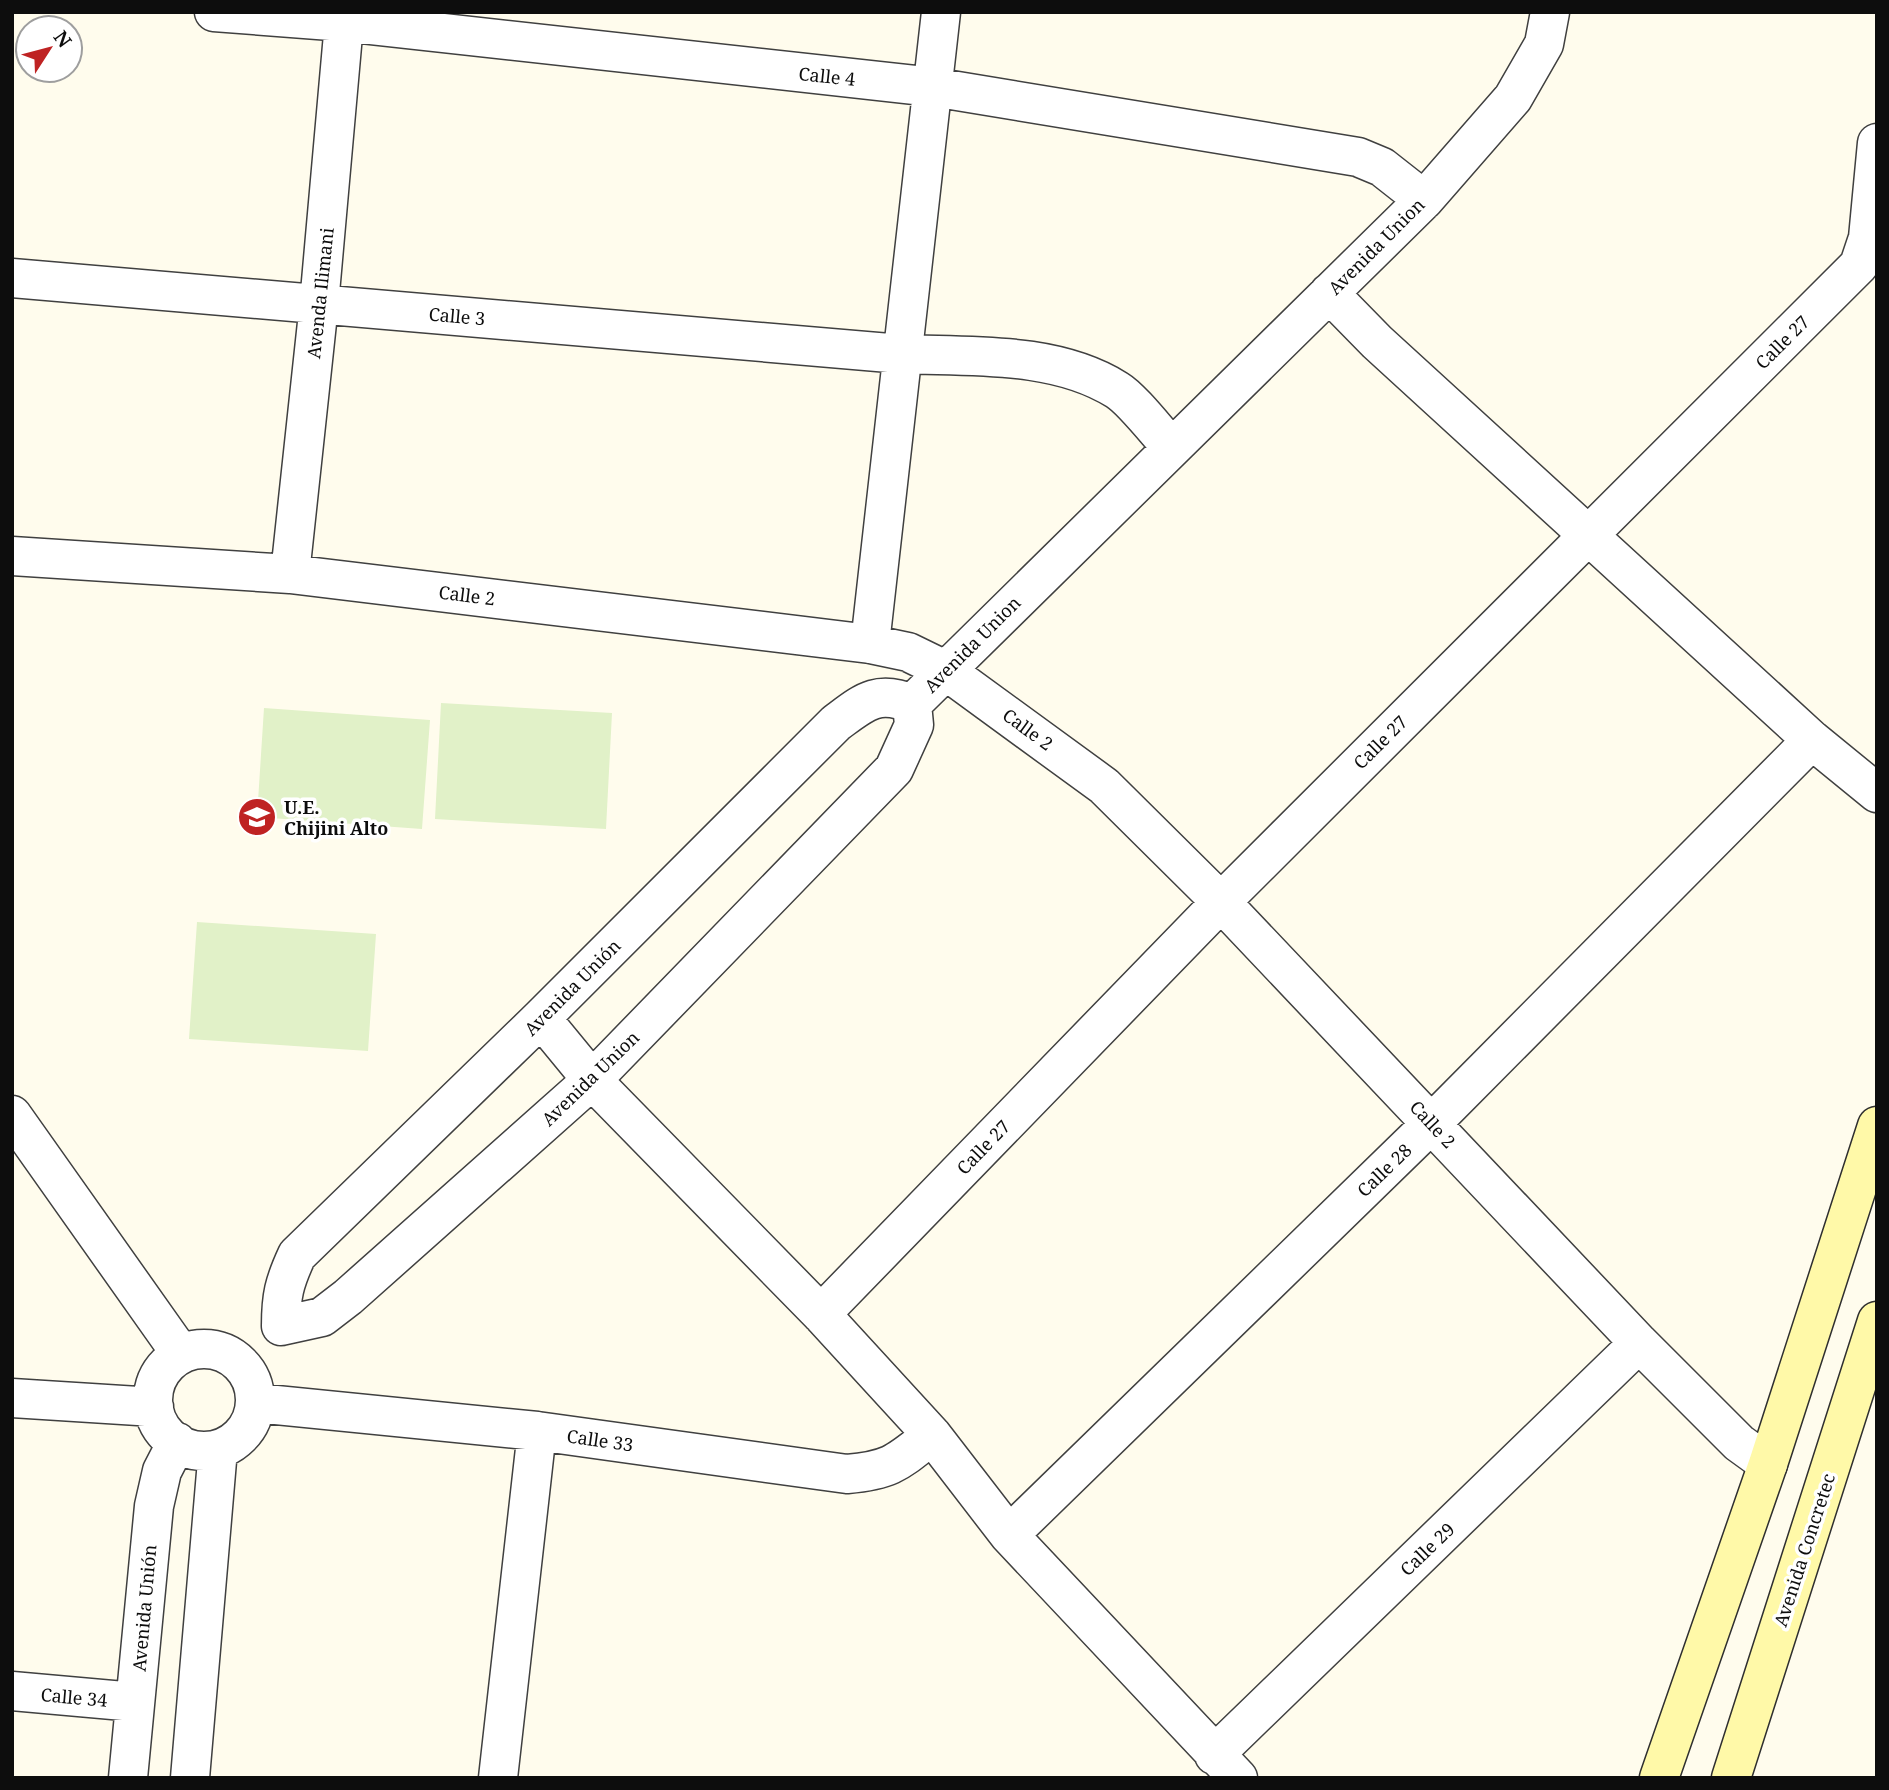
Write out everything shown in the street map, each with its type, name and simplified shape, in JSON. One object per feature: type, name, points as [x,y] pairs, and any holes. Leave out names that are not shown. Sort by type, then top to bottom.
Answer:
[{"type":"street","name":"Calle 4","points":[[214,12],[345,17],[933,87],[1358,157],[1382,167],[1424,200]]},
{"type":"street","points":[[870,644],[941,12]]},
{"type":"street","name":"Avenida Union","points":[[281,1326],[323,1317],[592,1080],[894,769],[914,725],[912,704],[1424,200],[1513,98],[1544,44],[1550,12]]},
{"type":"street","name":"Avenda Ilimani","points":[[290,574],[319,304],[345,17]]},
{"type":"street","name":"Calle 27","points":[[821,1314],[1221,902],[1859,265],[1868,238],[1877,143]]},
{"type":"street","name":"Calle 3","points":[[12,278],[901,354],[1013,359],[1079,371],[1119,391],[1172,448]]},
{"type":"street","points":[[1329,293],[1377,342],[1812,740],[1877,793]]},
{"type":"street","name":"Calle 2","points":[[12,556],[290,574],[870,644],[908,652],[945,670],[1104,786],[1221,902],[1639,1343],[1739,1443],[1768,1464]]},
{"type":"street","name":"Avenida Unión","points":[[281,1326],[281,1298],[297,1255],[541,1018],[836,723],[863,703],[882,697],[897,698],[912,704]]},
{"type":"street","name":"Calle 28","points":[[1009,1535],[1432,1123],[1812,740]]},
{"type":"street","points":[[541,1018],[592,1080],[821,1314],[932,1435],[1009,1535],[1226,1766]]},
{"type":"street","points":[[12,1115],[181,1354]]},
{"type":"street","points":[[1659,1778],[1768,1464],[1877,1126]]},
{"type":"street","name":"Avenida Concretec","points":[[1731,1778],[1877,1321]]},
{"type":"street","points":[[240,1363],[281,1326]]},
{"type":"street","name":"Calle 29","points":[[1226,1766],[1639,1343]]},
{"type":"street","points":[[196,1349],[213,1349],[228,1354],[240,1363],[252,1382],[256,1403],[244,1432],[233,1443],[218,1449],[189,1449],[165,1433],[153,1407],[159,1376],[168,1363],[181,1354],[196,1349]]},
{"type":"street","points":[[12,1398],[153,1407]]},
{"type":"street","name":"Calle 33","points":[[256,1403],[537,1432],[847,1474],[877,1472],[899,1462],[932,1435]]},
{"type":"street","points":[[498,1778],[537,1432]]},
{"type":"street","name":"Avenida Unión","points":[[128,1778],[154,1506],[162,1471],[177,1442]]},
{"type":"street","points":[[190,1778],[218,1449]]},
{"type":"street","name":"Calle 34","points":[[12,1691],[135,1702]]},
{"type":"green space","points":[[441,703],[612,713],[606,829],[435,819]]},
{"type":"green space","points":[[264,708],[430,720],[422,829],[257,817]]},
{"type":"green space","points":[[197,922],[376,934],[368,1051],[189,1039]]},
{"type":"place","name":"U.E. Chijini Alto","points":[[257,817]]}]
